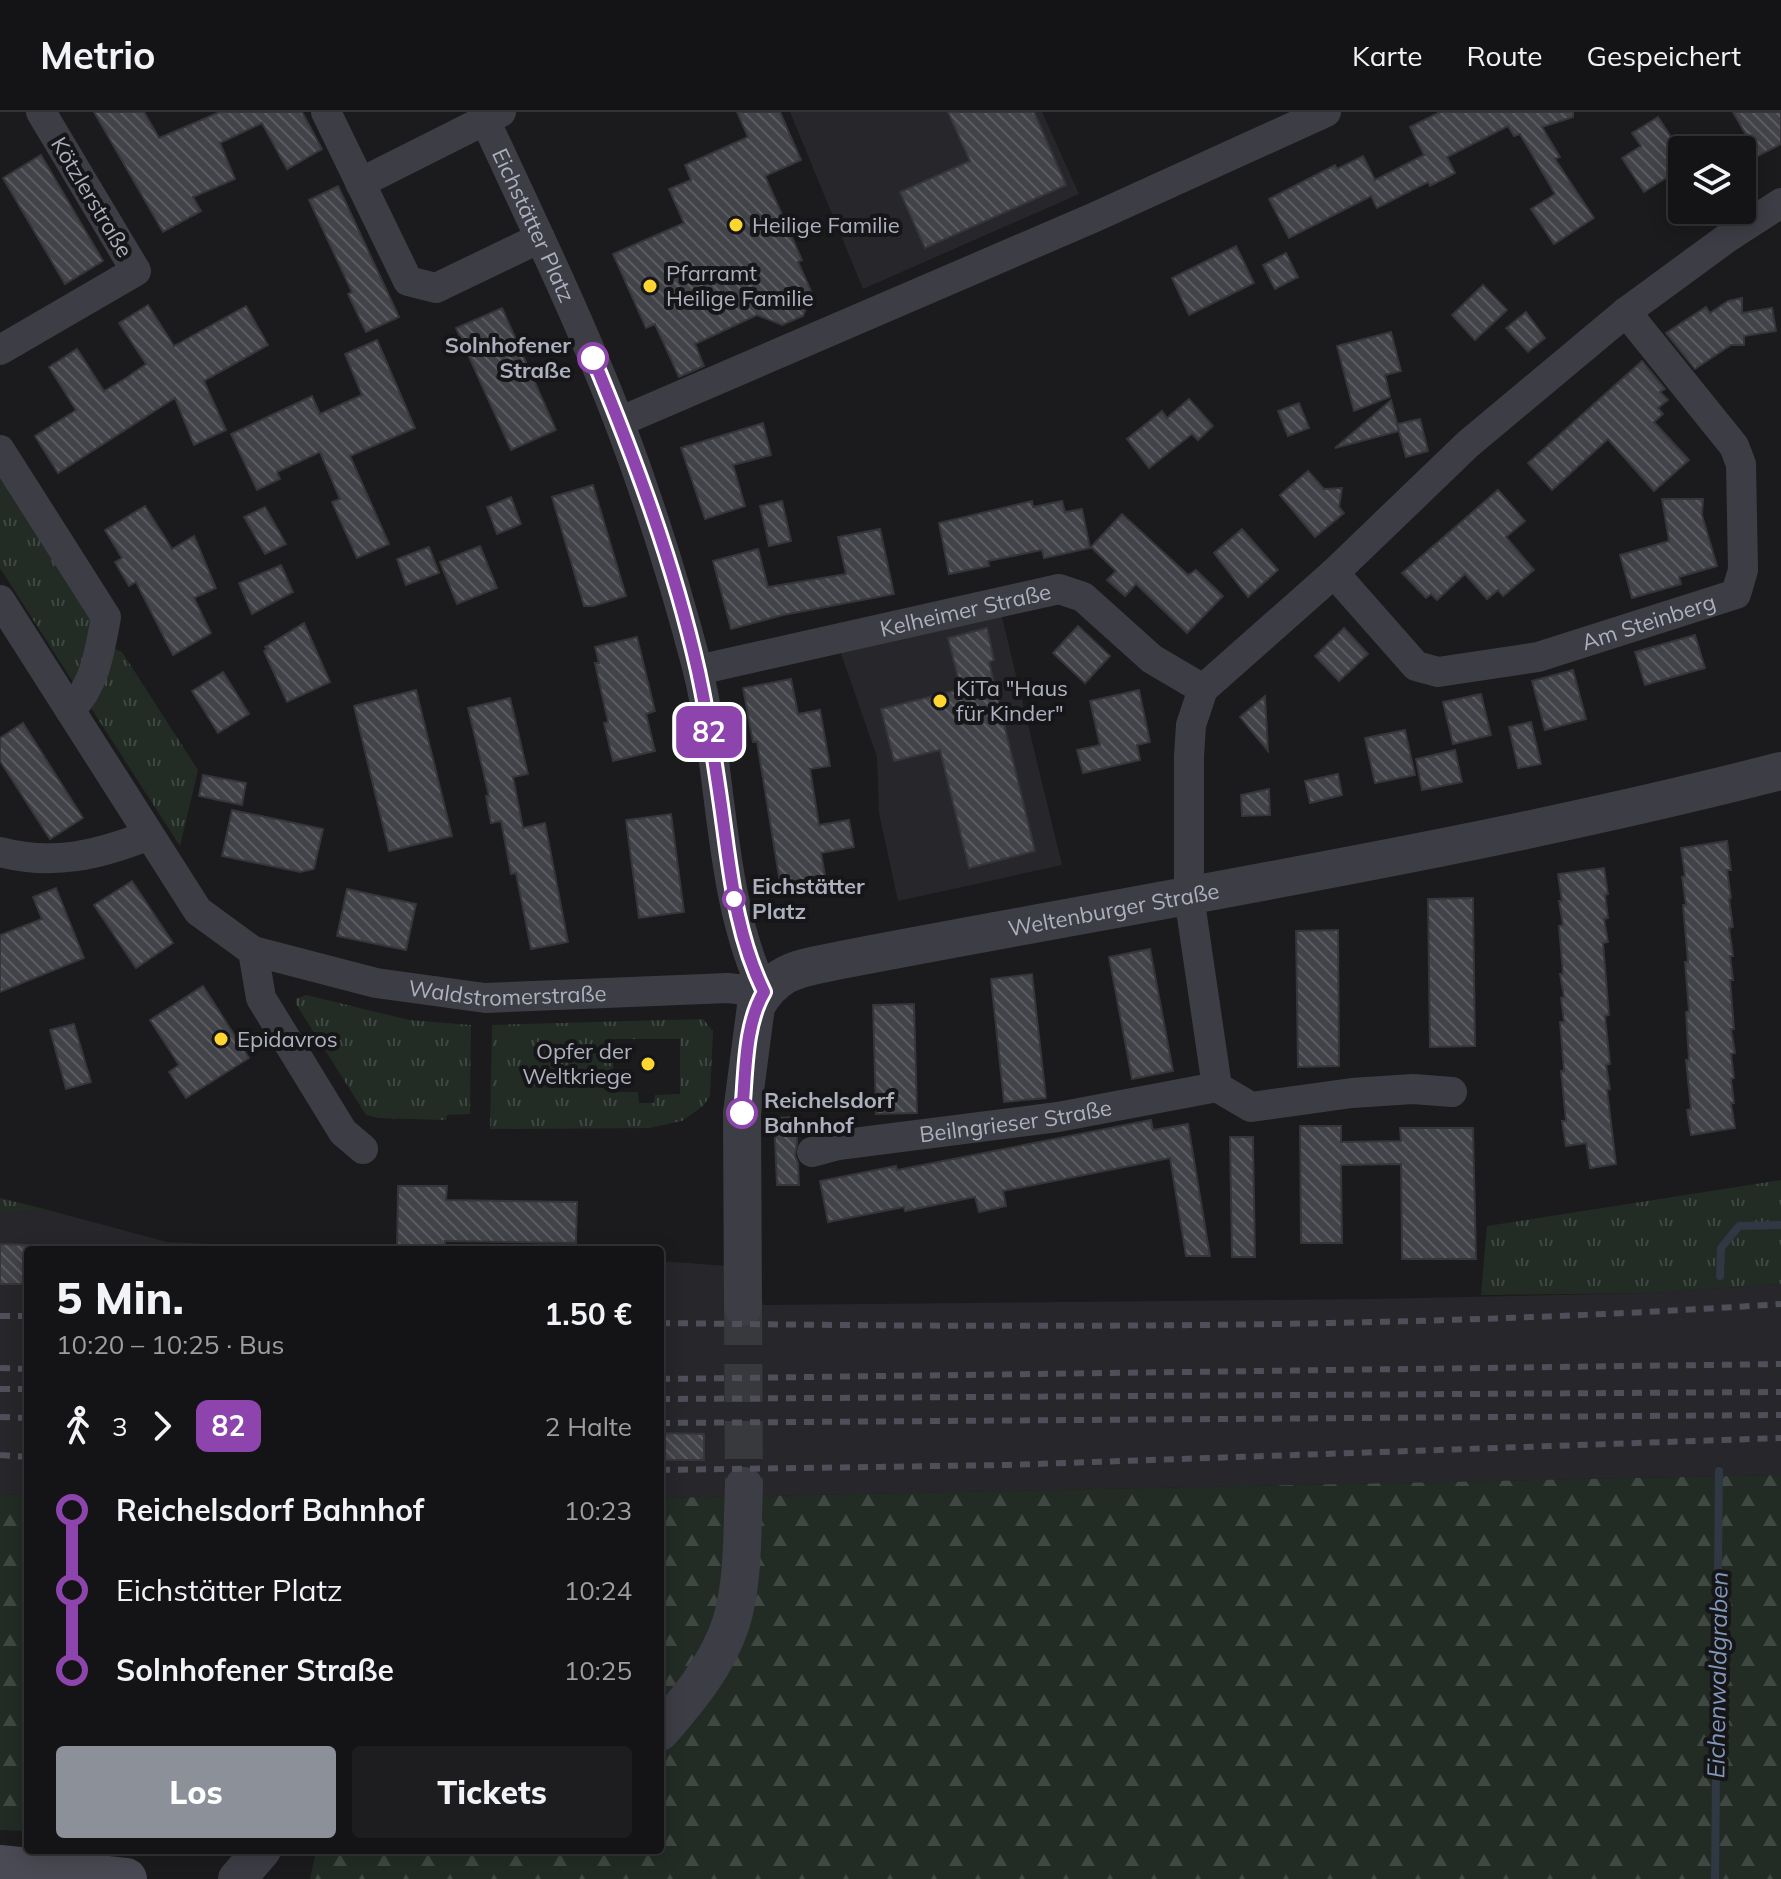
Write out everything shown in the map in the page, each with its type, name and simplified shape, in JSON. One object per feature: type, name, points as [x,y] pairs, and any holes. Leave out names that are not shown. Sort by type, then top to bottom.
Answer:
[{"type":"main road","points":[[0,1866],[126,1879]]},
{"type":"street","name":"Kötzlerstraße","points":[[0,350],[136,271],[41,112]]},
{"type":"street","points":[[326,112],[408,281],[436,288],[540,238]]},
{"type":"street","points":[[619,422],[1095,217],[1326,112]]},
{"type":"street","points":[[360,183],[493,116]]},
{"type":"street","name":"Eichstätter Platz","points":[[493,116],[540,238],[619,422],[664,548],[698,670],[716,769],[737,919],[764,992]]},
{"type":"street","points":[[1452,1092],[1413,1089],[1352,1093],[1251,1107],[1217,1087],[1189,896],[1191,725],[1203,689],[1334,573],[1468,444],[1626,312],[1727,238],[1781,203]]},
{"type":"street","name":"Am Steinberg","points":[[1334,573],[1416,666],[1438,672],[1538,657],[1736,594],[1743,570],[1741,464],[1734,446],[1626,312]]},
{"type":"street","points":[[0,450],[106,617],[100,656],[82,698],[70,710]]},
{"type":"street","name":"Kelheimer Straße","points":[[698,670],[1059,589],[1083,597],[1152,659],[1203,689]]},
{"type":"street","name":"Waldstromerstraße","points":[[0,600],[198,911],[253,951],[376,983],[485,998],[584,996],[701,988],[764,992]]},
{"type":"street","name":"Weltenburger Straße","points":[[764,992],[778,978],[795,970],[1618,811],[1781,771]]},
{"type":"street","points":[[0,852],[56,860],[107,851],[149,835]]},
{"type":"street","points":[[253,951],[261,998],[343,1132],[363,1149]]},
{"type":"street","points":[[743,1307],[742,1113],[752,1022],[764,992]]},
{"type":"street","name":"Beilngrieser Straße","points":[[812,1152],[838,1145],[1058,1117],[1217,1087]]},
{"type":"street","points":[[664,1727],[710,1669],[731,1623],[741,1562],[744,1486]]},
{"type":"street","points":[[237,1879],[259,1854]]},
{"type":"shaded area","points":[[790,112],[1042,112],[1079,194],[863,289]]},
{"type":"shaded area","name":"KiTa \"Haus für Kinder\"","points":[[1000,609],[1062,865],[898,901],[879,813],[877,757],[838,645]]},
{"type":"shaded area","points":[[48,1210],[167,1242],[254,1246],[24,1246],[24,1495],[0,1494],[0,1213]]},
{"type":"shaded area","points":[[664,1261],[756,1268],[763,1305],[1369,1299],[1653,1293],[1781,1284],[1781,1475],[664,1498]]},
{"type":"green space","points":[[0,465],[95,617],[75,685],[0,568]]},
{"type":"green space","points":[[115,649],[122,652],[198,770],[180,846],[91,708]]},
{"type":"green space","points":[[306,995],[409,1020],[471,1025],[470,1114],[447,1115],[446,1120],[366,1115],[296,1004],[296,999]]},
{"type":"green space","points":[[703,1019],[713,1031],[710,1096],[703,1106],[682,1121],[649,1128],[490,1129],[492,1025]],"holes":[[[613,1039],[680,1039],[680,1094],[655,1095],[654,1103],[639,1103],[638,1092],[613,1092]]]},
{"type":"green space","points":[[1781,1180],[1781,1284],[1653,1293],[1481,1295],[1487,1226]]},
{"type":"green space","points":[[0,1198],[48,1210],[0,1213]]},
{"type":"green space","points":[[1781,1475],[1781,1879],[310,1879],[315,1854],[664,1854],[664,1498]]},
{"type":"green space","points":[[0,1494],[24,1495],[24,1831],[0,1830]]},
{"type":"building","points":[[94,112],[144,112],[159,138],[220,112],[302,112],[322,149],[287,169],[262,123],[220,143],[235,179],[193,197],[201,211],[163,232]]},
{"type":"building","name":"Heilige Familie","points":[[737,112],[780,112],[801,160],[765,176],[802,260],[798,262],[812,293],[803,316],[782,325],[757,315],[695,344],[704,366],[679,377],[655,324],[646,328],[613,254],[684,223],[669,189],[691,180],[685,165],[748,137]]},
{"type":"building","points":[[948,112],[1034,112],[1066,185],[925,248],[900,192],[970,161]]},
{"type":"building","points":[[1440,112],[1573,112],[1573,117],[1542,127],[1560,157],[1555,159],[1594,218],[1554,244],[1531,209],[1555,194],[1520,134],[1514,136],[1508,126],[1447,157],[1455,173],[1430,186],[1428,182],[1377,208],[1371,196],[1289,238],[1269,199],[1335,165],[1337,169],[1363,156],[1375,180],[1424,155],[1410,127]]},
{"type":"building","points":[[1733,112],[1781,112],[1781,144],[1758,156],[1756,136],[1747,136]]},
{"type":"building","points":[[1658,117],[1670,136],[1668,177],[1644,192],[1622,158],[1641,146],[1632,133]]},
{"type":"building","points":[[41,155],[103,261],[65,284],[3,178]]},
{"type":"building","points":[[338,186],[399,317],[366,332],[348,294],[352,292],[309,200]]},
{"type":"building","points":[[1236,246],[1254,283],[1189,315],[1172,278]]},
{"type":"building","points":[[1286,253],[1298,277],[1275,289],[1263,265]]},
{"type":"building","points":[[1483,285],[1507,310],[1475,340],[1452,315]]},
{"type":"building","points":[[1742,298],[1742,313],[1772,308],[1776,331],[1744,336],[1744,345],[1731,345],[1695,369],[1666,333],[1706,307],[1710,313],[1728,301]]},
{"type":"building","points":[[148,305],[174,346],[246,306],[268,345],[204,381],[226,430],[194,445],[175,398],[58,473],[35,436],[76,410],[49,367],[77,349],[104,391],[126,378],[146,364],[119,323]]},
{"type":"building","points":[[502,308],[556,430],[511,450],[456,328]]},
{"type":"building","points":[[1526,312],[1545,338],[1528,352],[1506,328]]},
{"type":"building","points":[[1391,332],[1401,371],[1385,375],[1390,397],[1354,411],[1337,346]]},
{"type":"building","points":[[377,340],[415,428],[350,456],[389,544],[357,558],[332,502],[340,499],[320,452],[277,472],[280,479],[257,490],[231,434],[312,396],[320,414],[362,395],[345,354]]},
{"type":"building","points":[[1642,361],[1665,389],[1660,392],[1668,400],[1658,408],[1663,414],[1654,422],[1689,460],[1654,491],[1608,439],[1552,490],[1528,463]]},
{"type":"building","points":[[1189,399],[1213,426],[1198,440],[1192,434],[1149,468],[1127,439],[1162,411],[1167,418]]},
{"type":"building","points":[[1391,400],[1399,431],[1335,448]]},
{"type":"building","points":[[1299,403],[1309,428],[1288,436],[1278,411]]},
{"type":"building","points":[[1420,419],[1428,451],[1406,457],[1397,424]]},
{"type":"building","points":[[763,423],[771,455],[733,465],[745,506],[705,519],[681,448]]},
{"type":"building","points":[[1308,471],[1324,489],[1342,488],[1339,507],[1344,513],[1315,537],[1280,495]]},
{"type":"building","points":[[593,485],[626,596],[584,606],[552,497]]},
{"type":"building","points":[[1498,490],[1525,521],[1506,537],[1534,570],[1503,596],[1498,590],[1487,599],[1465,574],[1437,600],[1431,594],[1426,598],[1402,573]]},
{"type":"building","points":[[511,497],[521,524],[497,534],[487,507]]},
{"type":"building","points":[[1662,499],[1703,499],[1702,515],[1717,566],[1679,577],[1681,584],[1632,598],[1620,555],[1669,541]]},
{"type":"building","points":[[782,501],[791,541],[769,546],[760,506]]},
{"type":"building","points":[[1032,501],[1033,507],[1062,501],[1065,512],[1082,509],[1090,548],[1044,558],[1042,550],[988,561],[989,566],[949,574],[939,523]]},
{"type":"building","points":[[145,506],[172,549],[194,536],[216,588],[194,598],[211,633],[173,655],[136,582],[129,586],[115,562],[122,558],[105,530]]},
{"type":"building","points":[[265,507],[286,544],[265,554],[244,517]]},
{"type":"building","points":[[1122,514],[1188,575],[1196,570],[1223,596],[1187,633],[1136,584],[1125,596],[1107,580],[1116,571],[1091,547]]},
{"type":"building","points":[[880,529],[894,594],[783,615],[731,629],[713,561],[758,549],[768,587],[846,574],[838,537]]},
{"type":"building","points":[[1242,529],[1278,570],[1248,597],[1214,553]]},
{"type":"building","points":[[480,546],[497,588],[457,604],[440,562]]},
{"type":"building","points":[[429,547],[439,573],[406,585],[397,559]]},
{"type":"building","points":[[281,565],[293,592],[252,614],[239,583]]},
{"type":"building","points":[[304,623],[330,682],[287,702],[264,651],[267,649],[265,647]]},
{"type":"building","points":[[1078,626],[1110,656],[1085,683],[1053,653]]},
{"type":"building","points":[[987,628],[994,660],[989,662],[1035,851],[969,868],[940,750],[894,761],[881,709],[961,689],[948,638]]},
{"type":"building","points":[[1344,628],[1368,654],[1339,681],[1315,656]]},
{"type":"building","points":[[1695,635],[1705,668],[1645,685],[1635,652]]},
{"type":"building","points":[[637,637],[655,711],[646,714],[655,751],[613,761],[604,723],[608,722],[595,663],[599,663],[595,647]]},
{"type":"building","points":[[1573,670],[1586,719],[1545,730],[1532,681]]},
{"type":"building","points":[[223,672],[249,714],[218,733],[192,691]]},
{"type":"building","points":[[791,679],[798,714],[820,710],[830,766],[810,769],[819,825],[849,820],[854,847],[821,853],[827,886],[782,895],[757,742],[753,742],[743,688]]},
{"type":"building","points":[[416,690],[452,836],[389,851],[354,706]]},
{"type":"building","points":[[1139,690],[1150,742],[1137,745],[1140,760],[1083,773],[1077,750],[1100,745],[1090,701]]},
{"type":"building","points":[[1481,694],[1491,735],[1453,744],[1443,702]]},
{"type":"building","points":[[1265,696],[1268,751],[1240,717]]},
{"type":"building","points":[[510,698],[528,774],[513,777],[523,828],[545,823],[568,942],[531,949],[516,873],[511,874],[501,821],[491,823],[486,796],[489,796],[468,708]]},
{"type":"building","points":[[1531,722],[1541,764],[1518,768],[1509,727]]},
{"type":"building","points":[[23,723],[83,818],[50,839],[0,761],[0,738]]},
{"type":"building","points":[[1405,730],[1415,775],[1375,783],[1365,738]]},
{"type":"building","points":[[1455,750],[1462,782],[1422,790],[1416,759]]},
{"type":"building","points":[[1338,774],[1342,795],[1310,803],[1305,781]]},
{"type":"building","points":[[203,775],[246,783],[242,805],[199,796]]},
{"type":"building","points":[[1269,789],[1270,815],[1242,816],[1241,795]]},
{"type":"building","points":[[232,810],[323,829],[314,869],[300,872],[222,856]]},
{"type":"building","points":[[671,814],[684,912],[639,918],[626,820]]},
{"type":"building","points":[[1727,841],[1733,927],[1729,928],[1733,956],[1730,956],[1733,980],[1730,980],[1734,1029],[1731,1029],[1735,1053],[1731,1054],[1734,1103],[1731,1103],[1735,1128],[1691,1135],[1687,1110],[1691,1109],[1686,1060],[1689,1060],[1686,1012],[1689,1011],[1685,962],[1688,962],[1681,848]]},
{"type":"building","points":[[1604,868],[1608,894],[1605,895],[1608,918],[1604,919],[1608,942],[1603,943],[1609,1015],[1605,1016],[1610,1064],[1606,1065],[1610,1089],[1607,1090],[1616,1164],[1590,1168],[1586,1143],[1566,1146],[1562,1121],[1566,1121],[1560,1022],[1564,1022],[1559,926],[1563,925],[1558,874]]},
{"type":"building","points":[[132,881],[173,943],[136,968],[94,905]]},
{"type":"building","points":[[56,888],[84,958],[0,992],[0,935],[42,919],[33,897]]},
{"type":"building","points":[[347,889],[416,904],[406,950],[337,936]]},
{"type":"building","points":[[1473,898],[1475,1046],[1430,1047],[1428,899]]},
{"type":"building","points":[[1338,930],[1339,1066],[1298,1067],[1296,931]]},
{"type":"building","points":[[1150,949],[1173,1071],[1132,1079],[1109,957]]},
{"type":"building","points":[[1032,974],[1046,1098],[1004,1102],[991,979]]},
{"type":"building","points":[[203,986],[249,1058],[186,1098],[169,1072],[179,1065],[150,1020]]},
{"type":"building","points":[[914,1004],[917,1113],[876,1114],[873,1005]]},
{"type":"building","points":[[74,1024],[91,1082],[66,1089],[50,1030]]},
{"type":"building","points":[[796,1117],[795,1156],[799,1185],[777,1185],[774,1118]]},
{"type":"building","points":[[1151,1120],[1153,1130],[1188,1124],[1210,1256],[1186,1256],[1170,1158],[1003,1191],[1006,1206],[979,1212],[975,1197],[828,1222],[820,1181],[896,1166],[897,1170]]},
{"type":"building","points":[[1300,1126],[1341,1126],[1341,1142],[1401,1141],[1400,1128],[1473,1128],[1476,1259],[1402,1259],[1401,1164],[1341,1165],[1342,1243],[1301,1243]]},
{"type":"building","points":[[1230,1137],[1253,1137],[1255,1257],[1232,1257]]},
{"type":"building","points":[[398,1186],[447,1186],[446,1200],[577,1202],[576,1243],[445,1241],[445,1246],[397,1246]]},
{"type":"building","points":[[0,1244],[28,1245],[24,1246],[24,1284],[0,1284]]},
{"type":"building","points":[[664,1433],[704,1434],[704,1460],[664,1460]]},
{"type":"waterway","name":"Eichenwaldgraben","points":[[1720,1276],[1721,1248],[1739,1226],[1781,1225]]},
{"type":"waterway","name":"Eichenwaldgraben","points":[[1715,1879],[1719,1471]]},
{"type":"tunnel","points":[[743,1307],[744,1486]]},
{"type":"railway","points":[[664,1323],[1221,1325],[1501,1318],[1781,1304]]},
{"type":"railway","points":[[0,1316],[24,1316]]},
{"type":"railway","points":[[664,1379],[1781,1364]]},
{"type":"railway","points":[[0,1368],[24,1369]]},
{"type":"railway","points":[[0,1389],[24,1389]]},
{"type":"railway","points":[[664,1399],[1781,1392]]},
{"type":"railway","points":[[664,1423],[1781,1415]]},
{"type":"railway","points":[[0,1417],[24,1418]]},
{"type":"railway","points":[[664,1470],[1008,1465],[1781,1438]]},
{"type":"railway","points":[[0,1455],[24,1457]]},
{"type":"bus line","name":"82","points":[[593,358],[664,548],[698,670],[716,769],[737,919],[764,992],[752,1022],[742,1113]]},
{"type":"place","name":"Heilige Familie","points":[[736,225]]},
{"type":"place","name":"Pfarramt Heilige Familie","points":[[650,286]]},
{"type":"place","name":"Solnhofener Straße","points":[[593,358]]},
{"type":"place","name":"KiTa \"Haus für Kinder\"","points":[[940,701]]},
{"type":"place","name":"Eichstätter Platz","points":[[734,899]]},
{"type":"place","name":"Epidavros","points":[[221,1039]]},
{"type":"place","name":"Opfer der Weltkriege","points":[[648,1064]]},
{"type":"place","name":"Reichelsdorf Bahnhof","points":[[742,1113]]}]
